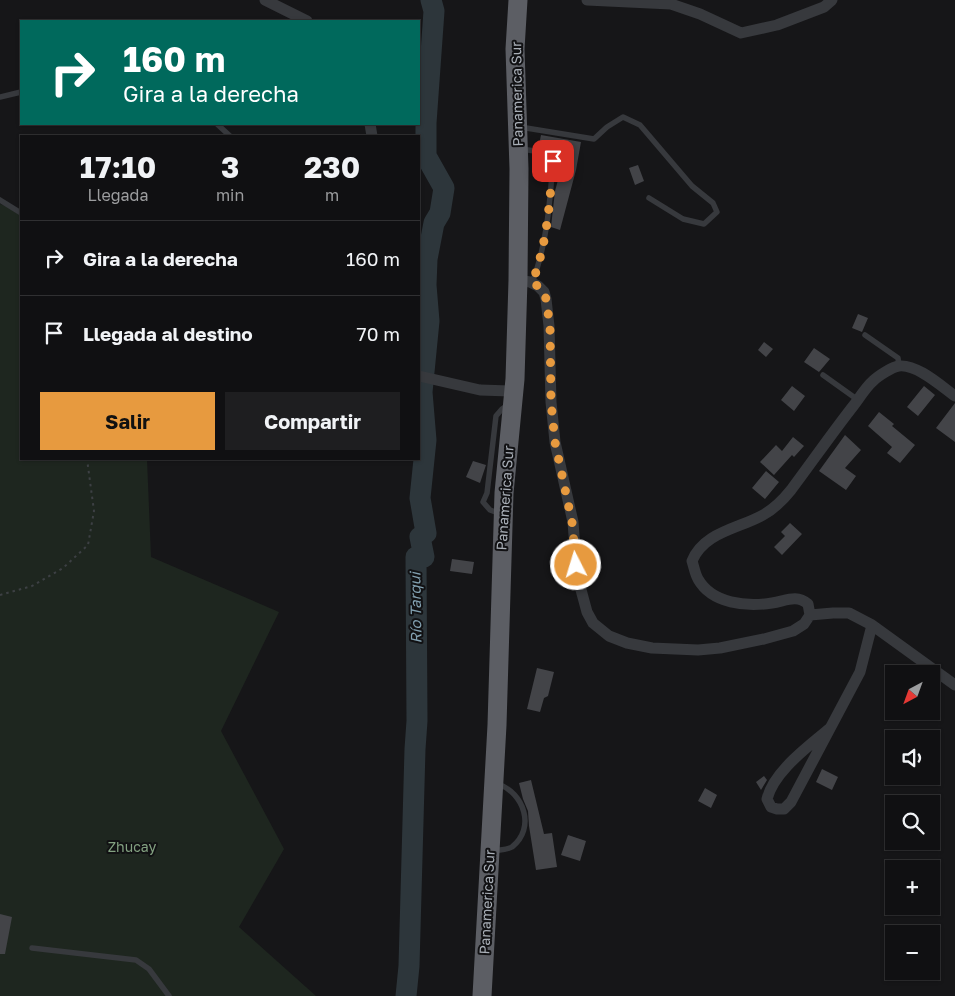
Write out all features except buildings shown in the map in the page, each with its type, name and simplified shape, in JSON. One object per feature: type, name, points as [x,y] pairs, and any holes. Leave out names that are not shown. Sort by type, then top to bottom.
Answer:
[{"type":"highway","name":"Panamerica Sur","points":[[482,996],[494,783],[503,515],[525,282],[520,226],[515,49],[518,0]]},
{"type":"street","points":[[265,0],[305,20]]},
{"type":"street","points":[[587,0],[671,4],[700,14],[741,33],[777,25],[824,6],[832,0]]},
{"type":"street","points":[[525,282],[538,286],[544,292],[546,299],[550,326],[551,402],[555,442],[572,522],[577,576],[587,612],[593,623],[609,636],[627,643],[652,648],[698,650],[764,639],[792,631],[804,624],[810,615],[808,604],[802,599],[793,598],[770,604],[740,605],[714,595],[698,580],[692,561],[695,552],[704,542],[726,530],[764,515],[777,505],[789,492],[873,381],[899,366],[919,371],[955,396]]},
{"type":"street","points":[[420,376],[513,397]]},
{"type":"street","points":[[810,615],[849,614],[872,625],[955,685]]},
{"type":"street","points":[[828,729],[797,756],[777,780],[768,799],[771,807],[784,809],[791,802],[828,729],[845,702],[860,672],[872,625]]},
{"type":"lane","points":[[0,97],[20,92]]},
{"type":"lane","points":[[518,126],[594,139],[607,127],[623,117],[640,125],[692,186],[713,204],[717,212],[704,224],[682,219],[649,198]]},
{"type":"lane","points":[[218,125],[229,135]]},
{"type":"lane","points":[[518,149],[547,153],[553,161],[551,194],[539,266],[525,282]]},
{"type":"lane","points":[[0,200],[20,212]]},
{"type":"lane","points":[[865,335],[898,358],[899,366]]},
{"type":"lane","points":[[824,375],[858,400]]},
{"type":"lane","points":[[490,851],[504,850],[512,847],[522,833],[525,821],[523,809],[517,796],[508,788],[494,783]]},
{"type":"lane","points":[[32,948],[136,960],[149,969],[169,996]]},
{"type":"path","points":[[0,595],[32,586],[63,568],[88,545],[94,511],[87,460]]},
{"type":"green space","name":"Zhucay","points":[[0,204],[20,211],[20,460],[147,460],[151,557],[279,612],[221,731],[284,849],[239,927],[316,996],[0,996]]},
{"type":"waterway","name":"Río Tarqui","points":[[406,996],[409,966],[417,721],[416,557],[424,557],[420,537],[426,533],[420,498],[426,440],[422,392],[429,321],[426,285],[427,259],[434,223],[440,213],[444,188],[426,156],[426,123],[434,11],[431,0]]},
{"type":"route","points":[[553,161],[551,194],[543,244],[539,266],[532,283],[544,292],[546,299],[550,326],[551,402],[555,442],[572,522],[576,565]]}]
